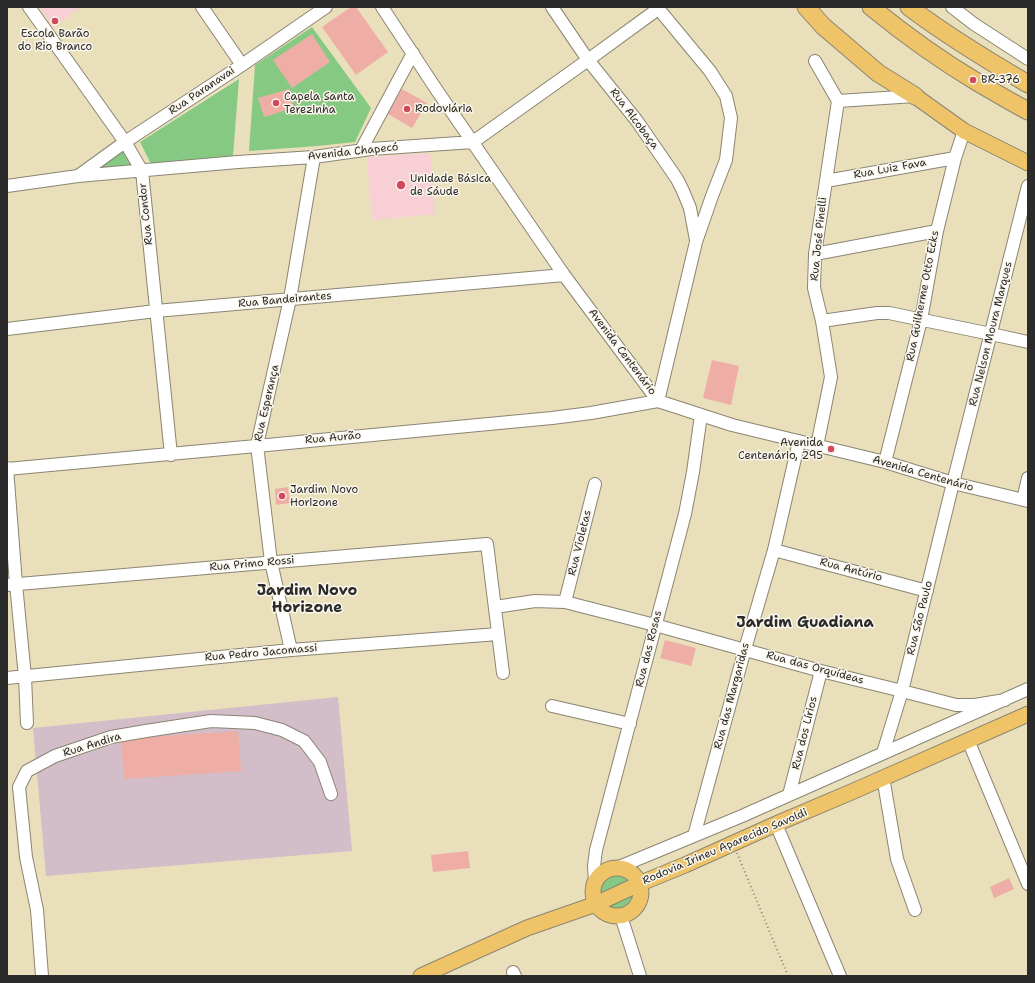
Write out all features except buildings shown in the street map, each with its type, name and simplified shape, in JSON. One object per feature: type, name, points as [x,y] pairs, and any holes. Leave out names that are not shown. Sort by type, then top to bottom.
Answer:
[{"type":"highway","points":[[806,7],[823,26],[878,73],[915,96]]},
{"type":"highway","points":[[871,7],[891,24],[936,56],[977,82],[1028,111]]},
{"type":"highway","points":[[909,7],[922,17],[1028,84]]},
{"type":"main road","points":[[915,96],[964,131],[1028,163]]},
{"type":"main road","name":"Rodovia Irineu Aparecido Savoldi","points":[[421,976],[527,928],[596,904],[1028,714]]},
{"type":"main road","points":[[619,867],[626,868],[637,877],[641,883],[642,892],[636,908],[621,916],[614,916],[606,914],[600,910],[593,896],[593,889],[595,881],[599,875],[612,868],[619,867]]},
{"type":"street","name":"Rua Condor","points":[[29,7],[125,142],[142,171],[171,454]]},
{"type":"street","points":[[202,7],[242,65]]},
{"type":"street","name":"Rua Paranavai","points":[[78,176],[125,142],[242,65],[326,7]]},
{"type":"street","name":"Avenida Centenário","points":[[382,7],[564,275],[658,401],[732,425],[800,440],[817,446],[885,462],[953,483],[1026,500]]},
{"type":"street","name":"Rua Alcobaça","points":[[552,7],[588,60],[637,121],[677,179],[690,208],[696,242]]},
{"type":"street","points":[[952,7],[974,24],[1028,59]]},
{"type":"street","points":[[473,142],[588,60],[657,8],[710,71],[726,96],[731,118],[726,160],[696,242],[658,401]]},
{"type":"street","points":[[361,150],[413,53]]},
{"type":"street","points":[[815,61],[838,101],[915,96]]},
{"type":"street","name":"Rua José Pinelli","points":[[817,446],[831,377],[822,321],[814,288],[815,254],[838,101]]},
{"type":"street","name":"Rua Guilherme Otto Ecks","points":[[885,462],[921,320],[936,231],[955,158],[964,131]]},
{"type":"street","name":"Avenida Chapecó","points":[[7,186],[78,176],[314,157],[361,150],[473,142]]},
{"type":"street","name":"Rua Esperança","points":[[291,650],[271,562],[257,445],[290,300],[314,157]]},
{"type":"street","name":"Rua Luiz Fava","points":[[826,181],[955,158]]},
{"type":"street","name":"Rua Nelson Moura Marques","points":[[953,483],[1028,186]]},
{"type":"street","points":[[815,254],[936,231]]},
{"type":"street","name":"Rua Bandeirantes","points":[[7,329],[156,311],[564,275]]},
{"type":"street","points":[[822,321],[877,313],[889,313],[1028,342]]},
{"type":"street","name":"Rua Aurão","points":[[7,469],[552,418],[591,413],[658,401]]},
{"type":"street","name":"Rua das Rosas","points":[[595,881],[594,866],[596,850],[685,514],[701,415]]},
{"type":"street","name":"Rua das Margaridas","points":[[694,836],[745,649],[774,550],[800,440]]},
{"type":"street","points":[[7,469],[12,585],[25,677],[28,723]]},
{"type":"street","points":[[1026,500],[1028,478]]},
{"type":"street","name":"Rua São Paulo","points":[[883,753],[902,690],[953,483]]},
{"type":"street","name":"Rua Violetas","points":[[565,602],[595,484]]},
{"type":"street","name":"Rua Primo Rossi","points":[[12,585],[487,544],[495,607]]},
{"type":"street","name":"Rua Antúrio","points":[[774,550],[927,591]]},
{"type":"street","name":"Rua das Orquídeas","points":[[495,607],[535,602],[565,602],[745,649],[821,671],[902,690],[956,705],[975,705],[1005,700]]},
{"type":"street","points":[[495,607],[503,673]]},
{"type":"street","name":"Rua Pedro Jacomassi","points":[[7,678],[291,650],[498,634]]},
{"type":"street","name":"Rua dos Lírios","points":[[789,795],[821,671]]},
{"type":"street","points":[[619,867],[789,795],[1028,689]]},
{"type":"street","points":[[552,706],[630,724]]},
{"type":"street","name":"Rua Andira","points":[[42,976],[37,910],[26,857],[19,787],[27,771],[55,756],[111,737],[211,721],[255,723],[282,730],[304,741],[320,762],[331,794]]},
{"type":"street","points":[[968,740],[1028,884]]},
{"type":"street","points":[[883,778],[897,859],[915,910]]},
{"type":"street","points":[[776,824],[840,976]]},
{"type":"street","points":[[621,916],[640,976]]},
{"type":"path","points":[[733,843],[788,976]]},
{"type":"shaded area","name":"Escola Barão do Rio Branco","points":[[40,7],[81,7],[53,27]]},
{"type":"shaded area","name":"Unidade Básica de Sáude","points":[[430,153],[435,214],[372,220],[367,157]]},
{"type":"shaded area","points":[[338,697],[352,851],[46,876],[33,728]]},
{"type":"green space","points":[[312,27],[371,108],[355,142],[249,151],[255,65]]},
{"type":"green space","points":[[239,79],[233,156],[151,164],[140,142]]},
{"type":"green space","points":[[126,146],[137,165],[97,170]]},
{"type":"green space","points":[[613,870],[626,872],[631,874],[636,879],[595,898],[596,884],[604,875]]},
{"type":"green space","points":[[640,890],[640,897],[637,902],[627,910],[615,912],[602,907]]},
{"type":"place","name":"Escola Barão do Rio Branco","points":[[55,21]]},
{"type":"place","name":"BR-376","points":[[973,80]]},
{"type":"place","name":"Capela Santa Terezinha","points":[[276,103]]},
{"type":"place","name":"Rodoviária","points":[[407,109]]},
{"type":"place","name":"Unidade Básica de Sáude","points":[[401,185]]},
{"type":"place","name":"Avenida Centenário, 295","points":[[831,449]]},
{"type":"place","name":"Jardim Novo Horizone","points":[[282,496]]},
{"type":"district","name":"Jardim Novo Horizone","points":[[307,600]]},
{"type":"district","name":"Jardim Guadiana","points":[[805,623]]}]
